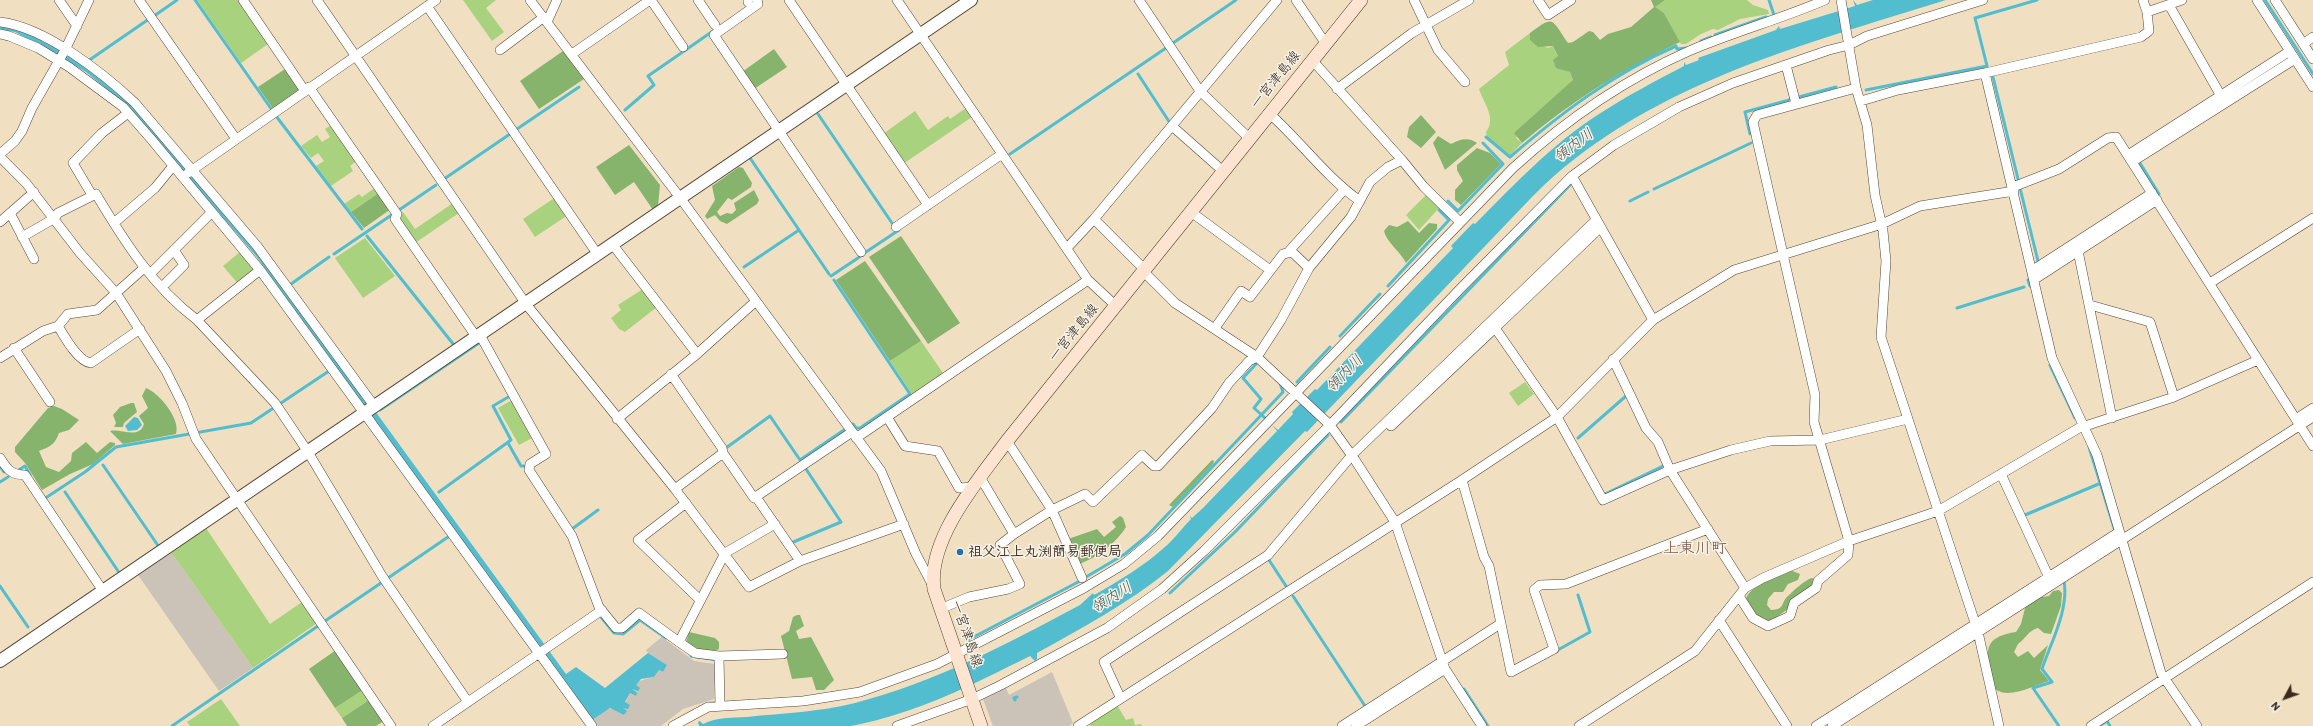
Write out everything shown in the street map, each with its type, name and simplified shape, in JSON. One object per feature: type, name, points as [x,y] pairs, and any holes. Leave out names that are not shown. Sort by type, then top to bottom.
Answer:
[{"type":"main road","name":"一宮津島線","points":[[981,726],[940,609],[932,577],[937,554],[950,526],[977,482],[1007,441],[1361,0]]},
{"type":"street","points":[[58,0],[77,26]]},
{"type":"street","points":[[89,0],[62,55],[15,141],[0,156],[34,192],[80,253],[116,293],[166,371],[182,403],[194,435],[391,726]]},
{"type":"street","points":[[139,0],[236,139]]},
{"type":"street","points":[[243,0],[397,214],[395,219],[479,337],[546,454],[530,464],[529,470],[572,536],[602,610],[616,628],[622,628],[638,613],[695,653],[719,656],[783,654]]},
{"type":"street","points":[[317,0],[526,304],[675,489],[749,586],[800,561],[904,524]]},
{"type":"street","points":[[188,173],[436,0]]},
{"type":"street","points":[[530,0],[681,198],[881,471],[916,554],[934,589]]},
{"type":"street","points":[[500,50],[545,20],[557,0]]},
{"type":"street","points":[[572,54],[650,0],[684,47]]},
{"type":"street","points":[[698,0],[715,25]]},
{"type":"street","points":[[789,0],[928,205]]},
{"type":"street","points":[[897,0],[1088,280],[1116,306]]},
{"type":"street","points":[[0,661],[479,337],[971,0]]},
{"type":"street","points":[[1139,0],[1200,91],[1250,139]]},
{"type":"street","points":[[1067,248],[1094,219],[1277,0]]},
{"type":"street","points":[[1296,0],[1326,44]]},
{"type":"street","points":[[1414,0],[1438,50],[1465,82]]},
{"type":"street","points":[[1337,89],[1426,24],[1469,0]]},
{"type":"street","points":[[1538,0],[1548,15],[1571,0]]},
{"type":"street","points":[[673,726],[697,711],[708,707],[803,701],[860,692],[937,664],[987,640],[1084,588],[1141,552],[1158,536],[1298,394],[1460,222],[1539,144],[1611,91],[1688,51],[1825,0]]},
{"type":"street","points":[[1841,0],[1856,88],[1861,100],[1867,125],[1876,195],[1882,224],[1886,261],[1881,337],[1977,628],[1999,726]]},
{"type":"street","points":[[897,726],[972,699],[1107,628],[1162,589],[1204,551],[1572,176],[1614,145],[1679,107],[1726,86],[1867,36],[1983,0]]},
{"type":"street","points":[[1861,100],[1898,90],[1985,73],[2141,37],[2149,32],[2147,12],[2143,0]]},
{"type":"street","points":[[2147,12],[2182,0]]},
{"type":"street","points":[[2257,0],[2313,87]]},
{"type":"street","points":[[2275,0],[2308,46],[2313,59]]},
{"type":"street","points":[[751,1],[758,4],[714,35],[861,252]]},
{"type":"street","points":[[2169,5],[2221,96]]},
{"type":"street","points":[[427,6],[598,255]]},
{"type":"street","points":[[0,22],[28,30],[62,55],[128,113],[173,166],[188,173],[257,246],[370,411],[543,651],[592,726]]},
{"type":"street","points":[[0,34],[10,36],[38,48],[62,55],[112,82],[135,103],[188,173],[212,212],[260,270],[370,411]]},
{"type":"street","points":[[2308,46],[2313,37]]},
{"type":"street","points":[[2130,159],[2221,96],[2292,55]]},
{"type":"street","points":[[2130,159],[2292,55]]},
{"type":"street","points":[[1313,61],[1402,160],[1424,187],[1460,222]]},
{"type":"street","points":[[1786,65],[1796,104]]},
{"type":"street","points":[[1985,73],[2034,275],[2052,358],[2059,376],[2085,426],[2097,455],[2161,673],[2197,726]]},
{"type":"street","points":[[1739,596],[1753,618],[1768,626],[1790,616],[1794,603],[1816,588],[1818,581],[1848,555],[1849,541],[1814,422],[1815,395],[1753,122],[1757,115],[1856,88]]},
{"type":"street","points":[[92,195],[73,164],[102,133],[128,113]]},
{"type":"street","points":[[1270,114],[1291,133],[1344,190],[1360,201]]},
{"type":"street","points":[[1172,126],[1224,172]]},
{"type":"street","points":[[1078,726],[1120,697],[1462,480],[1557,417],[1653,320],[1734,270],[1882,224],[1920,206],[2013,189],[2059,169],[2108,138],[2116,137],[2313,446]]},
{"type":"street","points":[[896,227],[1002,154]]},
{"type":"street","points":[[940,609],[969,597],[1008,589],[1020,584],[1000,545],[1014,534],[1052,510],[1085,494],[1093,502],[1142,455],[1154,466],[1158,466],[1212,408],[1229,382],[1249,361],[1257,356],[1281,320],[1310,268],[1339,234],[1370,182],[1388,166],[1402,160]]},
{"type":"street","points":[[114,223],[155,188],[173,166]]},
{"type":"street","points":[[1572,176],[1653,320]]},
{"type":"street","points":[[1310,268],[1290,250],[1344,190]]},
{"type":"street","points":[[0,222],[34,192]]},
{"type":"street","points":[[22,237],[55,218],[58,213],[96,194],[131,252],[147,271],[178,305],[198,320],[277,405],[308,452],[382,576],[468,702]]},
{"type":"street","points":[[2034,275],[2078,251],[2154,197]]},
{"type":"street","points":[[2034,275],[2154,197]]},
{"type":"street","points":[[0,358],[43,331],[58,326],[68,314],[97,310],[116,293],[174,250],[212,212]]},
{"type":"street","points":[[1191,212],[1270,270]]},
{"type":"street","points":[[10,213],[34,259]]},
{"type":"street","points":[[2210,284],[2313,218]]},
{"type":"street","points":[[1094,219],[1175,303],[1257,356],[1329,424],[1353,457],[1394,522],[1444,665],[1482,726]]},
{"type":"street","points":[[1353,457],[1495,328],[1598,224]]},
{"type":"street","points":[[1120,697],[1104,662],[1268,555],[1353,457],[1598,224]]},
{"type":"street","points":[[613,245],[697,354]]},
{"type":"street","points":[[162,287],[184,265],[174,250]]},
{"type":"street","points":[[2078,251],[2112,418]]},
{"type":"street","points":[[1215,328],[1240,291],[1250,297],[1283,254],[1292,252]]},
{"type":"street","points":[[198,320],[260,270]]},
{"type":"street","points":[[756,497],[854,435],[887,417],[1088,280]]},
{"type":"street","points":[[617,418],[697,354],[756,301]]},
{"type":"street","points":[[2090,305],[2150,322],[2174,397]]},
{"type":"street","points":[[58,326],[67,342],[81,358],[90,363],[140,329]]},
{"type":"street","points":[[1495,328],[1557,417],[1603,500],[1670,470],[1731,450],[1770,441],[1820,440],[1908,419]]},
{"type":"street","points":[[14,348],[50,402]]},
{"type":"street","points":[[1613,359],[1646,428],[1658,442],[1670,470],[1745,588]]},
{"type":"street","points":[[1579,726],[1695,650],[1745,588],[1763,578],[1849,541],[1938,511],[2085,426],[2174,397],[2258,360]]},
{"type":"street","points":[[672,374],[722,448],[723,453],[754,498],[756,497],[800,561]]},
{"type":"street","points":[[1832,726],[1977,628],[2298,422],[2313,408]]},
{"type":"street","points":[[887,417],[905,446],[938,452],[959,488],[977,482],[1014,534]]},
{"type":"street","points":[[2298,422],[2313,417]]},
{"type":"street","points":[[1007,441],[1052,510],[1082,578]]},
{"type":"street","points":[[675,489],[723,453]]},
{"type":"street","points":[[0,458],[9,472],[16,475],[25,475],[103,591]]},
{"type":"street","points":[[2001,474],[2050,581]]},
{"type":"street","points":[[1462,480],[1484,558],[1489,566],[1511,672],[1554,649],[1534,590],[1540,585],[1566,584],[1708,529]]},
{"type":"street","points":[[686,503],[638,540],[700,600]]},
{"type":"street","points":[[679,642],[725,553],[775,524]]},
{"type":"street","points":[[2091,726],[2313,582]]},
{"type":"street","points":[[433,726],[602,610]]},
{"type":"street","points":[[1719,620],[1787,726]]},
{"type":"street","points":[[1356,726],[1500,624]]},
{"type":"street","points":[[1816,726],[1977,628]]},
{"type":"street","points":[[719,656],[720,706]]},
{"type":"street","points":[[1342,726],[1444,665]]},
{"type":"shaded area","points":[[171,552],[253,668],[219,691],[138,575]]},
{"type":"shaded area","points":[[662,637],[694,661],[715,664],[714,699],[683,709],[661,726],[597,726],[592,720],[607,709],[623,708],[630,693],[636,696],[632,689],[638,691],[635,685],[639,681],[654,677],[659,670],[663,672],[667,665],[648,653],[646,650]]},
{"type":"shaded area","points":[[1052,672],[1073,723],[1069,726],[993,726],[983,699],[1006,688],[1009,695]]},
{"type":"green space","points":[[197,0],[241,0],[271,42],[241,63]]},
{"type":"green space","points":[[463,0],[496,0],[486,8],[504,32],[492,41]]},
{"type":"green space","points":[[1651,0],[1665,0],[1655,7],[1664,13],[1680,42],[1638,63],[1598,87],[1540,128],[1522,143],[1514,133],[1573,80],[1570,72],[1556,68],[1553,60],[1558,56],[1553,46],[1538,47],[1530,40],[1530,33],[1549,21],[1555,24],[1568,43],[1573,42],[1589,31],[1593,32],[1600,40],[1608,34],[1631,27],[1654,7]]},
{"type":"green space","points":[[1665,0],[1747,0],[1753,5],[1768,10],[1769,14],[1740,19],[1718,30],[1713,29],[1701,34],[1686,44],[1681,44],[1664,13],[1654,7]]},
{"type":"green space","points":[[1530,33],[1530,40],[1548,48],[1553,46],[1564,69],[1570,72],[1573,80],[1516,138],[1522,143],[1510,155],[1487,137],[1486,132],[1489,127],[1490,116],[1479,89],[1509,65],[1505,52]]},
{"type":"green space","points":[[774,49],[787,67],[754,89],[742,72]]},
{"type":"green space","points":[[563,51],[584,79],[539,109],[520,81]]},
{"type":"green space","points":[[288,67],[302,91],[274,110],[258,87]]},
{"type":"green space","points":[[966,108],[972,117],[903,164],[883,134],[915,111],[928,130],[948,116],[950,119]]},
{"type":"green space","points":[[1421,115],[1436,132],[1421,148],[1407,137],[1409,127]]},
{"type":"green space","points":[[333,124],[358,160],[350,166],[353,171],[331,186],[316,166],[324,161],[318,153],[311,158],[301,146],[317,135],[322,142],[330,137],[325,129]]},
{"type":"green space","points":[[1438,136],[1451,144],[1464,139],[1477,143],[1445,170],[1433,143]]},
{"type":"green space","points":[[629,145],[660,185],[658,206],[653,210],[634,182],[615,195],[596,167]]},
{"type":"green space","points":[[1477,148],[1490,153],[1501,164],[1461,205],[1455,200],[1455,190],[1463,181],[1457,170],[1457,165]]},
{"type":"green space","points":[[739,167],[743,168],[752,183],[751,187],[732,200],[728,198],[717,212],[720,216],[727,213],[732,214],[736,210],[734,203],[754,190],[759,200],[757,204],[727,224],[720,221],[715,215],[707,219],[705,216],[715,200],[712,186]]},
{"type":"green space","points":[[376,187],[380,192],[351,212],[344,204],[359,194],[362,197]]},
{"type":"green space","points":[[380,192],[391,209],[364,228],[351,212]]},
{"type":"green space","points":[[1426,195],[1439,208],[1419,230],[1406,215]]},
{"type":"green space","points":[[556,197],[568,215],[535,237],[523,219]]},
{"type":"green space","points":[[453,203],[459,213],[415,243],[398,216],[403,212],[415,229]]},
{"type":"green space","points":[[1408,221],[1419,233],[1429,223],[1437,224],[1437,229],[1406,263],[1385,235],[1384,231],[1389,225],[1397,227]]},
{"type":"green space","points":[[901,236],[960,323],[928,344],[869,257]]},
{"type":"green space","points":[[365,238],[395,276],[363,298],[335,258]]},
{"type":"green space","points":[[240,252],[256,272],[239,285],[223,266]]},
{"type":"green space","points":[[865,261],[921,341],[890,361],[836,280]]},
{"type":"green space","points":[[643,289],[657,307],[625,332],[619,329],[611,318],[621,310],[618,305]]},
{"type":"green space","points":[[921,341],[943,373],[912,394],[890,361]]},
{"type":"green space","points":[[1525,382],[1534,394],[1518,406],[1509,393]]},
{"type":"green space","points":[[146,388],[157,395],[168,407],[175,421],[177,428],[176,434],[123,444],[110,431],[134,432],[142,429],[144,424],[139,416],[148,408],[142,396]]},
{"type":"green space","points":[[512,400],[534,437],[519,445],[498,408]]},
{"type":"green space","points":[[134,403],[137,412],[124,423],[123,427],[114,427],[116,423],[113,415],[120,407]]},
{"type":"green space","points":[[54,406],[62,409],[79,420],[69,430],[59,433],[56,440],[51,445],[39,451],[46,467],[59,472],[71,461],[72,453],[86,442],[97,453],[110,442],[115,443],[115,445],[93,464],[70,474],[42,490],[25,463],[15,452],[15,447],[48,408]]},
{"type":"green space","points":[[1212,460],[1214,461],[1213,464],[1173,507],[1169,505]]},
{"type":"green space","points":[[1120,516],[1123,518],[1126,527],[1117,539],[1093,558],[1079,564],[1068,539],[1097,529],[1104,537],[1116,527],[1112,522]]},
{"type":"green space","points":[[206,528],[270,624],[302,602],[317,623],[253,668],[171,552]]},
{"type":"green space","points":[[1790,570],[1800,574],[1798,580],[1788,584],[1783,592],[1774,592],[1768,599],[1767,605],[1771,610],[1781,607],[1788,596],[1811,578],[1815,579],[1814,584],[1788,609],[1768,623],[1755,615],[1745,601],[1752,590],[1771,578]]},
{"type":"green space","points":[[2059,590],[2062,593],[2061,606],[2051,634],[2044,633],[2038,628],[2035,629],[2018,644],[2014,652],[2018,657],[2028,651],[2034,658],[2048,645],[2040,670],[2049,681],[2013,693],[2000,692],[1994,688],[1988,659],[1990,644],[1995,639],[2003,635],[2016,632],[2021,624],[2025,608],[2035,598],[2049,596],[2053,591]]},
{"type":"green space","points":[[800,615],[804,626],[796,631],[799,639],[811,637],[834,680],[824,690],[816,690],[812,677],[792,679],[781,636],[789,631],[793,617]]},
{"type":"green space","points":[[689,632],[715,638],[719,642],[719,649],[715,651],[706,651],[693,646],[686,642]]},
{"type":"green space","points":[[336,650],[363,690],[335,708],[309,669]]},
{"type":"green space","points":[[363,690],[369,700],[342,718],[335,708]]},
{"type":"green space","points":[[221,699],[240,726],[190,726],[187,722]]},
{"type":"green space","points":[[369,700],[384,721],[376,726],[347,726],[342,718]]},
{"type":"green space","points":[[1117,705],[1126,720],[1133,718],[1135,725],[1141,724],[1142,726],[1091,726],[1089,723]]},
{"type":"water","name":"領内川","points":[[1853,0],[1857,5],[1873,0],[1946,0],[1835,34],[1726,74],[1673,98],[1623,125],[1576,158],[1532,197],[1307,432],[1305,431],[1168,571],[1120,605],[1037,653],[1037,659],[1035,661],[1030,656],[965,688],[920,706],[875,721],[851,726],[699,726],[698,722],[700,721],[703,724],[725,718],[801,712],[842,706],[914,684],[943,673],[998,648],[1080,605],[1093,593],[1094,595],[1122,579],[1170,543],[1191,519],[1190,516],[1192,518],[1203,508],[1277,431],[1272,425],[1278,430],[1293,414],[1292,412],[1315,389],[1317,390],[1453,248],[1451,246],[1473,223],[1475,224],[1519,180],[1565,138],[1610,107],[1684,66],[1684,62],[1686,65],[1699,60],[1698,58],[1776,30],[1779,26],[1780,29],[1855,6]]},
{"type":"water","points":[[0,25],[31,35],[77,60],[136,107],[256,247],[566,674],[576,667],[605,688],[648,653],[667,665],[663,672],[659,670],[654,677],[641,679],[636,685],[640,688],[638,691],[632,689],[637,693],[636,696],[630,693],[625,702],[630,705],[628,709],[623,708],[627,711],[624,715],[610,708],[592,720],[256,256],[127,106],[86,72],[15,32],[0,30]]},
{"type":"water","points":[[134,417],[138,418],[142,425],[137,430],[128,431],[125,426]]},
{"type":"waterway","points":[[154,16],[177,0]]},
{"type":"waterway","points":[[195,0],[272,110]]},
{"type":"waterway","points":[[1173,43],[1236,0]]},
{"type":"waterway","points":[[1769,0],[1774,15]]},
{"type":"waterway","points":[[1866,90],[1987,66],[1975,18],[2037,0]]},
{"type":"waterway","points":[[2265,0],[2313,74]]},
{"type":"waterway","points":[[1715,35],[1766,17]]},
{"type":"waterway","points":[[88,61],[149,19]]},
{"type":"waterway","points":[[625,110],[654,85],[648,76],[713,31]]},
{"type":"waterway","points":[[1701,41],[1711,37]]},
{"type":"waterway","points":[[1486,137],[1510,157],[1549,125],[1610,81],[1676,46],[1677,49],[1687,48]]},
{"type":"waterway","points":[[1010,154],[1166,48]]},
{"type":"waterway","points":[[1138,74],[1170,123]]},
{"type":"waterway","points":[[1993,77],[2018,179]]},
{"type":"waterway","points":[[517,129],[579,87]]},
{"type":"waterway","points":[[1799,97],[1836,87]]},
{"type":"waterway","points":[[1750,134],[1745,112],[1793,99]]},
{"type":"waterway","points":[[818,114],[894,226]]},
{"type":"waterway","points":[[276,116],[362,229]]},
{"type":"waterway","points":[[444,179],[510,134]]},
{"type":"waterway","points":[[1448,201],[1458,211],[1503,164],[1483,143]]},
{"type":"waterway","points":[[1654,189],[1751,143]]},
{"type":"waterway","points":[[750,158],[829,274]]},
{"type":"waterway","points":[[2140,163],[2159,194]]},
{"type":"waterway","points":[[399,210],[436,185]]},
{"type":"waterway","points":[[1341,422],[1570,185]]},
{"type":"waterway","points":[[2020,188],[2038,261]]},
{"type":"waterway","points":[[1630,201],[1648,192]]},
{"type":"waterway","points":[[1388,286],[1449,220],[1439,210]]},
{"type":"waterway","points":[[334,254],[393,214]]},
{"type":"waterway","points":[[744,267],[799,230]]},
{"type":"waterway","points":[[866,252],[899,230]]},
{"type":"waterway","points":[[367,236],[454,345]]},
{"type":"waterway","points":[[831,276],[861,256]]},
{"type":"waterway","points":[[291,284],[329,257]]},
{"type":"waterway","points":[[834,280],[910,394],[860,428],[856,428],[853,424]]},
{"type":"waterway","points":[[2028,280],[2030,286]]},
{"type":"waterway","points":[[1957,308],[2024,287]]},
{"type":"waterway","points":[[1340,336],[1380,294]]},
{"type":"waterway","points":[[380,410],[479,343]]},
{"type":"waterway","points":[[1297,382],[1330,347]]},
{"type":"waterway","points":[[1254,362],[1256,364],[1243,378],[1261,399],[1254,408],[1265,418]]},
{"type":"waterway","points":[[2050,365],[2075,418]]},
{"type":"waterway","points":[[43,497],[44,499],[85,472],[116,447],[251,423],[329,371]]},
{"type":"waterway","points":[[1086,577],[1125,554],[1148,535],[1283,392],[1280,383]]},
{"type":"waterway","points":[[439,492],[511,440],[493,406],[510,396]]},
{"type":"waterway","points":[[1578,438],[1626,396]]},
{"type":"waterway","points":[[726,448],[770,416],[800,460],[844,430]]},
{"type":"waterway","points":[[1170,593],[1235,532],[1328,435]]},
{"type":"waterway","points":[[508,443],[521,466],[524,466]]},
{"type":"waterway","points":[[2089,447],[2115,531]]},
{"type":"waterway","points":[[103,465],[159,547]]},
{"type":"waterway","points":[[0,466],[4,472]]},
{"type":"waterway","points":[[17,471],[25,466],[30,475]]},
{"type":"waterway","points":[[1605,494],[1663,466]]},
{"type":"waterway","points":[[791,543],[841,522],[806,469]]},
{"type":"waterway","points":[[0,482],[8,477]]},
{"type":"waterway","points":[[2025,515],[2101,483]]},
{"type":"waterway","points":[[65,492],[120,574]]},
{"type":"waterway","points":[[572,529],[598,510]]},
{"type":"waterway","points":[[388,578],[448,537]]},
{"type":"waterway","points":[[1269,560],[1286,586]]},
{"type":"waterway","points":[[968,640],[1080,581]]},
{"type":"waterway","points":[[2059,726],[2033,688],[2052,682],[2042,669],[2062,614],[2065,592],[2064,581]]},
{"type":"waterway","points":[[325,621],[381,583]]},
{"type":"waterway","points":[[0,586],[28,627]]},
{"type":"waterway","points":[[1556,651],[1590,632],[1578,595]]},
{"type":"waterway","points":[[1293,596],[1365,706]]},
{"type":"waterway","points":[[601,617],[614,633],[623,634],[640,620],[666,638]]},
{"type":"waterway","points":[[172,726],[318,626]]},
{"type":"waterway","points":[[691,656],[717,660]]},
{"type":"waterway","points":[[1464,689],[1488,726]]},
{"type":"waterway","points":[[1015,700],[1014,698],[1017,697]]},
{"type":"waterway","points":[[2099,726],[2107,721],[2110,726]]},
{"type":"place","name":"祖父江上丸渕簡易郵便局","points":[[960,552]]},
{"type":"district","name":"上東川町","points":[[1695,549]]}]
